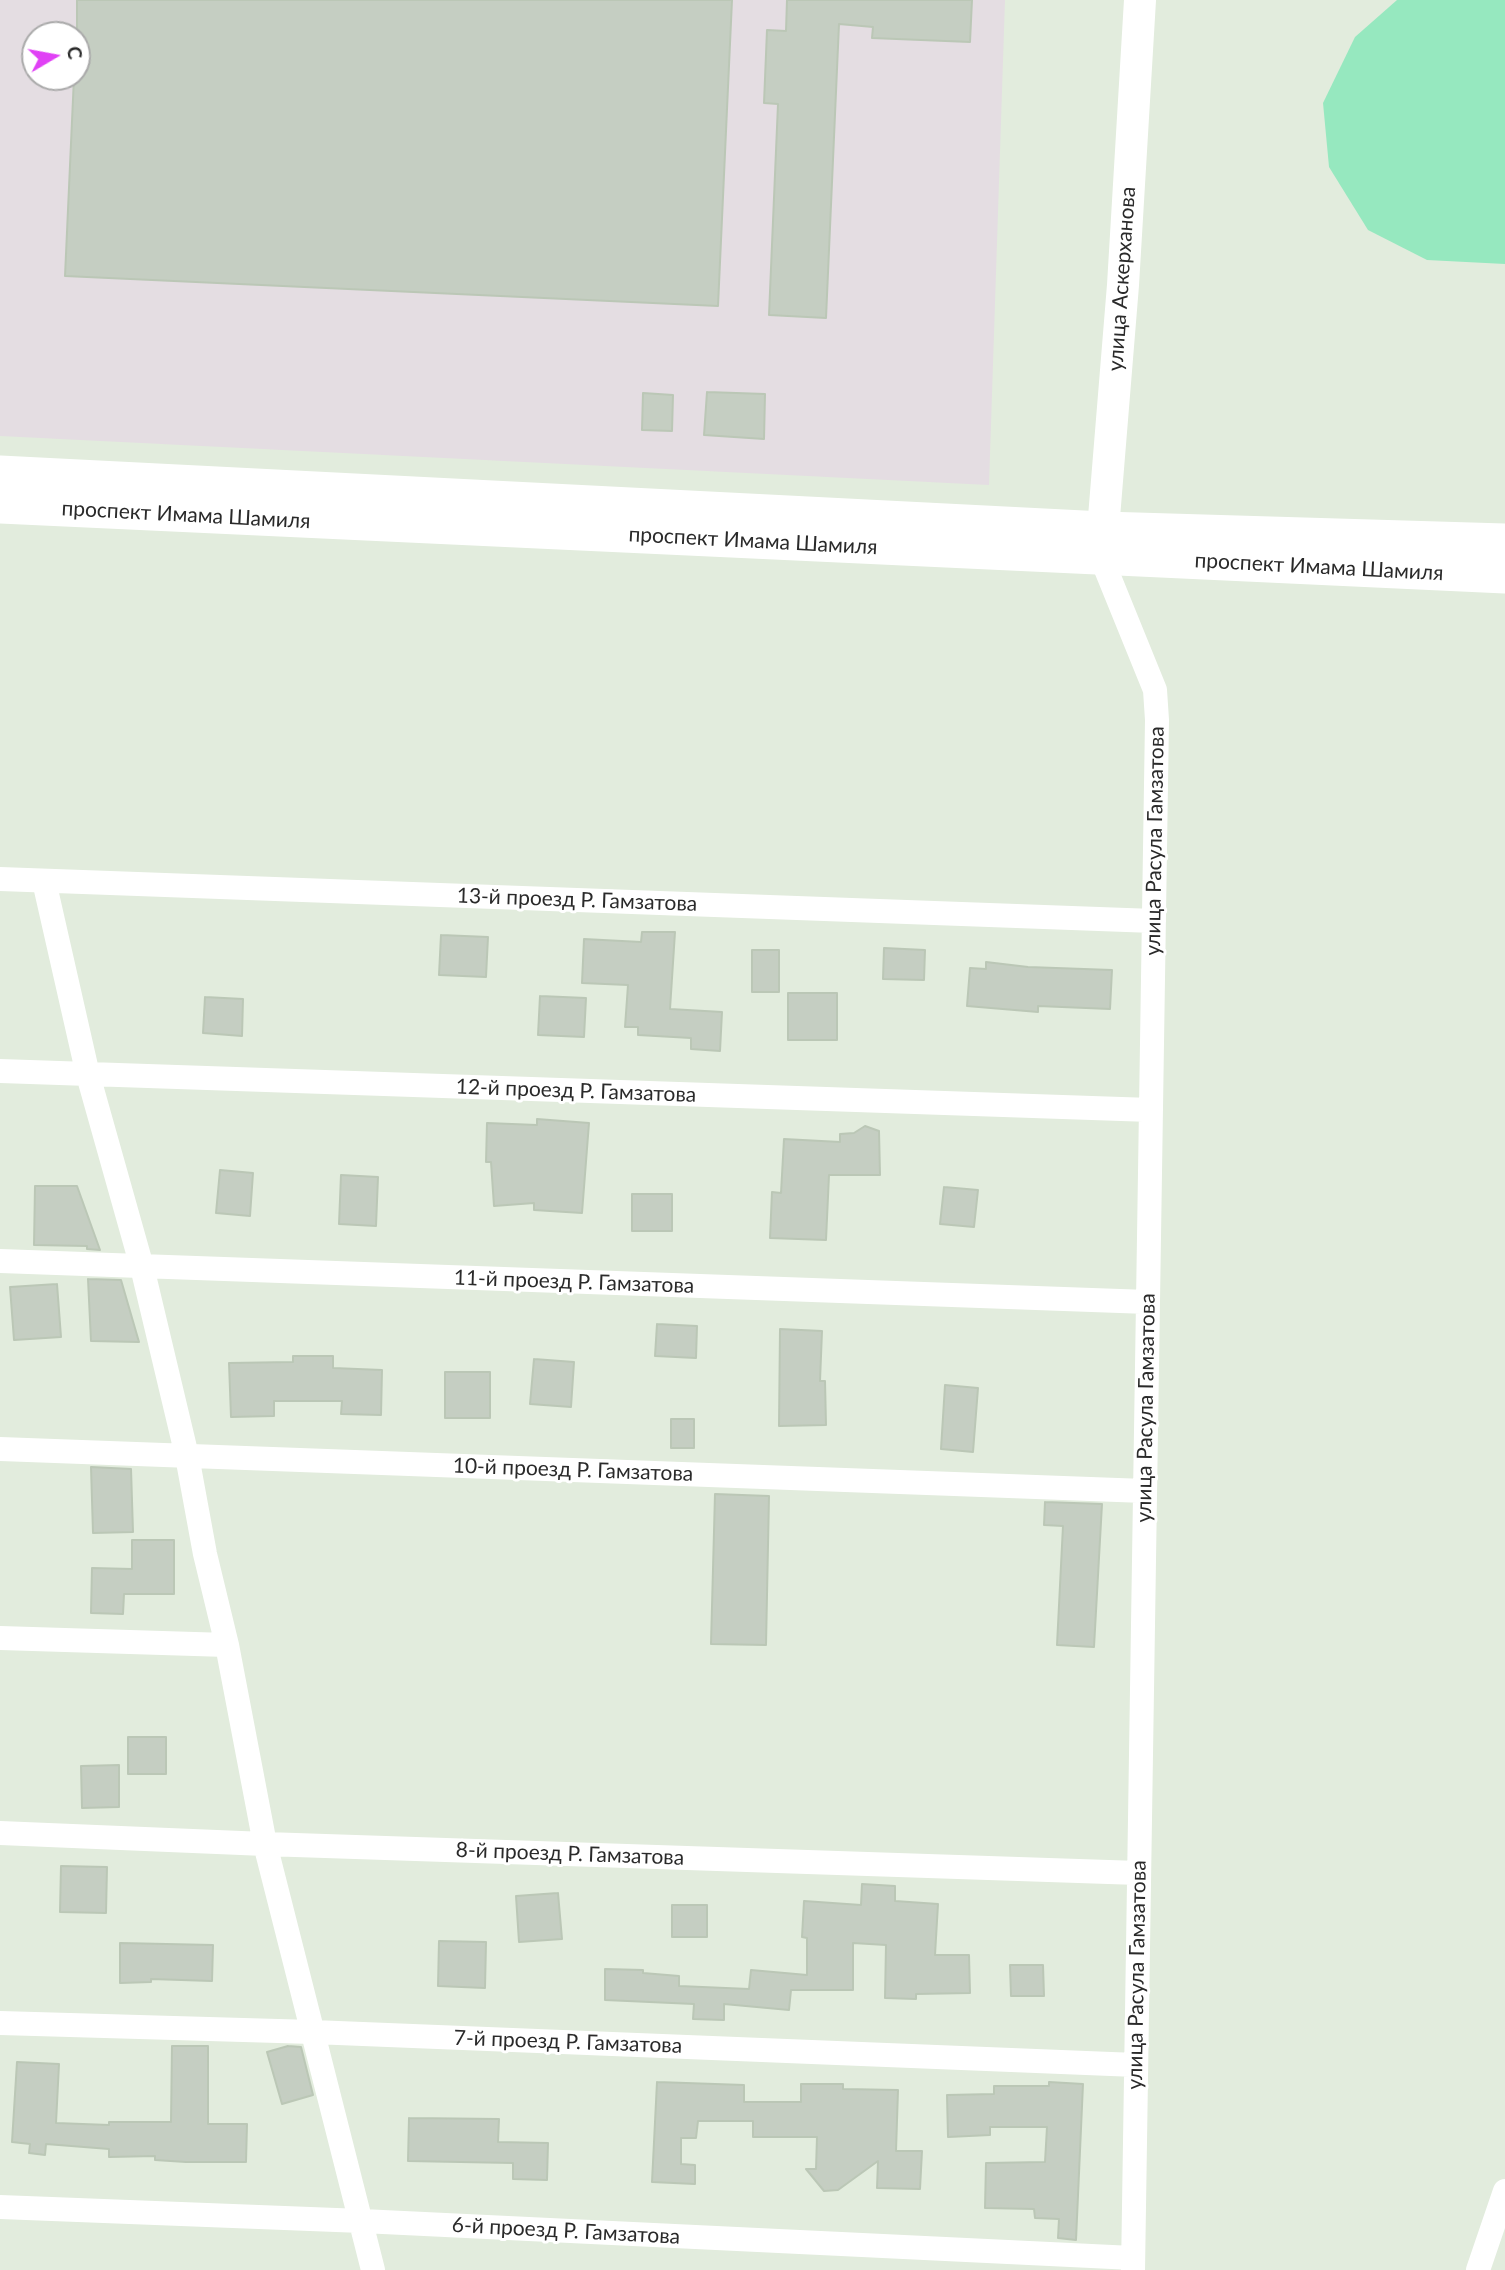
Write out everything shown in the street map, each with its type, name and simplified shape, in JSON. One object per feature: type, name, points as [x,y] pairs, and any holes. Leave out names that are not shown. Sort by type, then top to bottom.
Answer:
[{"type":"main road","name":"проспект Имама Шамиля","points":[[0,473],[1102,543],[1505,576]]},
{"type":"main road","name":"проспект Имама Шамиля","points":[[0,506],[1102,543],[1505,541]]},
{"type":"street","name":"улица Аскерханова","points":[[1102,543],[1123,285],[1140,0]]},
{"type":"street","name":"улица Расула Гамзатова","points":[[1102,543],[1155,690],[1157,720],[1133,2264]]},
{"type":"street","name":"13-й проезд Р. Гамзатова","points":[[0,879],[1154,921]]},
{"type":"street","points":[[44,881],[88,1075],[142,1267],[187,1456],[265,1844],[373,2270]]},
{"type":"street","name":"12-й проезд Р. Гамзатова","points":[[0,1071],[1151,1110]]},
{"type":"street","name":"11-й проезд Р. Гамзатова","points":[[0,1261],[1148,1301]]},
{"type":"street","name":"10-й проезд Р. Гамзатова","points":[[0,1449],[1145,1491]]},
{"type":"street","points":[[0,1638],[227,1645]]},
{"type":"street","name":"8-й проезд Р. Гамзатова","points":[[0,1833],[1139,1873]]},
{"type":"street","name":"7-й проезд Р. Гамзатова","points":[[0,2022],[1136,2065]]},
{"type":"street","points":[[1478,2270],[1505,2191]]},
{"type":"street","name":"6-й проезд Р. Гамзатова","points":[[0,2207],[362,2221],[1133,2264]]},
{"type":"shaded area","points":[[0,0],[1005,0],[989,485],[0,436]]},
{"type":"green space","points":[[1397,0],[1505,0],[1505,264],[1427,260],[1368,230],[1329,167],[1323,103],[1355,37]]},
{"type":"building","points":[[77,0],[732,0],[718,306],[65,276],[73,91],[91,91],[91,21],[77,21]]},
{"type":"building","points":[[787,0],[972,0],[970,42],[872,38],[873,27],[839,24],[826,318],[769,315],[778,104],[764,103],[767,30],[786,31]]},
{"type":"building","points":[[707,392],[765,394],[764,439],[704,435]]},
{"type":"building","points":[[643,393],[673,395],[672,431],[642,430]]},
{"type":"building","points":[[642,932],[675,932],[670,1009],[722,1012],[720,1051],[691,1049],[691,1038],[638,1035],[638,1027],[625,1027],[628,985],[582,983],[584,939],[641,942]]},
{"type":"building","points":[[441,935],[488,937],[486,977],[439,975]]},
{"type":"building","points":[[884,948],[925,950],[924,980],[883,979]]},
{"type":"building","points":[[752,950],[779,950],[779,992],[752,992]]},
{"type":"building","points":[[986,962],[1028,967],[1112,970],[1110,1009],[1038,1006],[1038,1012],[967,1006],[970,968],[986,969]]},
{"type":"building","points":[[788,993],[837,993],[837,1040],[788,1040]]},
{"type":"building","points":[[540,996],[586,998],[584,1037],[538,1035]]},
{"type":"building","points":[[205,997],[243,999],[242,1036],[203,1033]]},
{"type":"building","points":[[537,1119],[589,1123],[582,1213],[534,1210],[534,1203],[494,1206],[491,1162],[486,1162],[487,1123],[537,1125]]},
{"type":"building","points":[[865,1126],[879,1131],[880,1175],[829,1175],[826,1240],[770,1238],[772,1192],[781,1193],[784,1139],[840,1142],[840,1134],[854,1133]]},
{"type":"building","points":[[220,1170],[253,1173],[250,1216],[216,1213]]},
{"type":"building","points":[[341,1175],[378,1177],[376,1226],[339,1224]]},
{"type":"building","points":[[35,1186],[77,1186],[100,1250],[87,1249],[87,1246],[34,1245]]},
{"type":"building","points":[[944,1187],[978,1190],[974,1227],[940,1224]]},
{"type":"building","points":[[632,1194],[672,1194],[672,1231],[632,1231]]},
{"type":"building","points":[[88,1279],[121,1280],[139,1342],[91,1341]]},
{"type":"building","points":[[57,1284],[61,1337],[14,1340],[10,1287]]},
{"type":"building","points":[[657,1324],[697,1326],[696,1358],[655,1356]]},
{"type":"building","points":[[780,1329],[822,1331],[820,1381],[825,1381],[826,1425],[779,1426]]},
{"type":"building","points":[[293,1356],[333,1356],[333,1368],[382,1370],[381,1415],[341,1414],[342,1401],[274,1401],[274,1416],[231,1417],[229,1363],[293,1362]]},
{"type":"building","points":[[534,1359],[574,1362],[571,1407],[530,1404]]},
{"type":"building","points":[[445,1372],[490,1372],[490,1418],[445,1418]]},
{"type":"building","points":[[945,1385],[978,1388],[973,1452],[941,1449]]},
{"type":"building","points":[[671,1419],[694,1419],[694,1448],[671,1448]]},
{"type":"building","points":[[91,1467],[131,1469],[133,1532],[93,1533]]},
{"type":"building","points":[[715,1494],[769,1496],[766,1645],[711,1644]]},
{"type":"building","points":[[1045,1502],[1102,1504],[1094,1647],[1057,1645],[1063,1526],[1044,1525]]},
{"type":"building","points":[[132,1540],[174,1540],[174,1594],[124,1594],[123,1614],[91,1613],[92,1568],[132,1569]]},
{"type":"building","points":[[128,1737],[166,1737],[166,1774],[128,1774]]},
{"type":"building","points":[[119,1765],[119,1807],[82,1808],[81,1766]]},
{"type":"building","points":[[61,1866],[107,1867],[106,1913],[60,1912]]},
{"type":"building","points":[[862,1884],[895,1886],[895,1901],[938,1904],[935,1955],[969,1955],[970,1993],[916,1994],[916,1999],[885,1998],[886,1945],[853,1943],[853,1990],[791,1990],[789,2010],[724,2004],[724,2020],[693,2019],[694,2004],[605,2000],[605,1969],[643,1970],[643,1973],[679,1976],[679,1986],[749,1989],[751,1970],[807,1975],[807,1938],[802,1937],[804,1901],[861,1905]]},
{"type":"building","points":[[558,1893],[562,1939],[519,1942],[516,1896]]},
{"type":"building","points":[[672,1905],[707,1905],[707,1937],[672,1937]]},
{"type":"building","points":[[439,1941],[486,1942],[485,1988],[438,1986]]},
{"type":"building","points":[[120,1943],[213,1945],[212,1981],[151,1979],[151,1982],[120,1983]]},
{"type":"building","points":[[1010,1965],[1043,1965],[1044,1996],[1011,1996]]},
{"type":"building","points":[[172,2046],[208,2046],[208,2124],[247,2124],[246,2162],[155,2160],[155,2156],[109,2157],[109,2149],[46,2144],[45,2155],[29,2153],[30,2144],[12,2142],[17,2062],[59,2064],[56,2123],[109,2125],[109,2122],[171,2122]]},
{"type":"building","points":[[288,2046],[301,2047],[313,2095],[282,2104],[267,2052]]},
{"type":"building","points":[[657,2082],[744,2085],[744,2102],[801,2102],[801,2084],[843,2084],[843,2089],[898,2090],[896,2151],[922,2151],[920,2189],[877,2188],[878,2161],[838,2190],[824,2191],[806,2169],[816,2169],[817,2137],[753,2137],[753,2121],[698,2121],[696,2138],[681,2138],[681,2164],[695,2165],[695,2184],[652,2182]]},
{"type":"building","points":[[1049,2082],[1083,2084],[1076,2240],[1058,2238],[1059,2219],[1035,2218],[1034,2209],[985,2208],[986,2163],[1045,2162],[1047,2127],[990,2127],[990,2135],[948,2137],[947,2095],[994,2094],[994,2086],[1049,2086]]},
{"type":"building","points":[[409,2118],[499,2119],[498,2142],[548,2143],[547,2180],[513,2179],[513,2163],[408,2161]]}]
